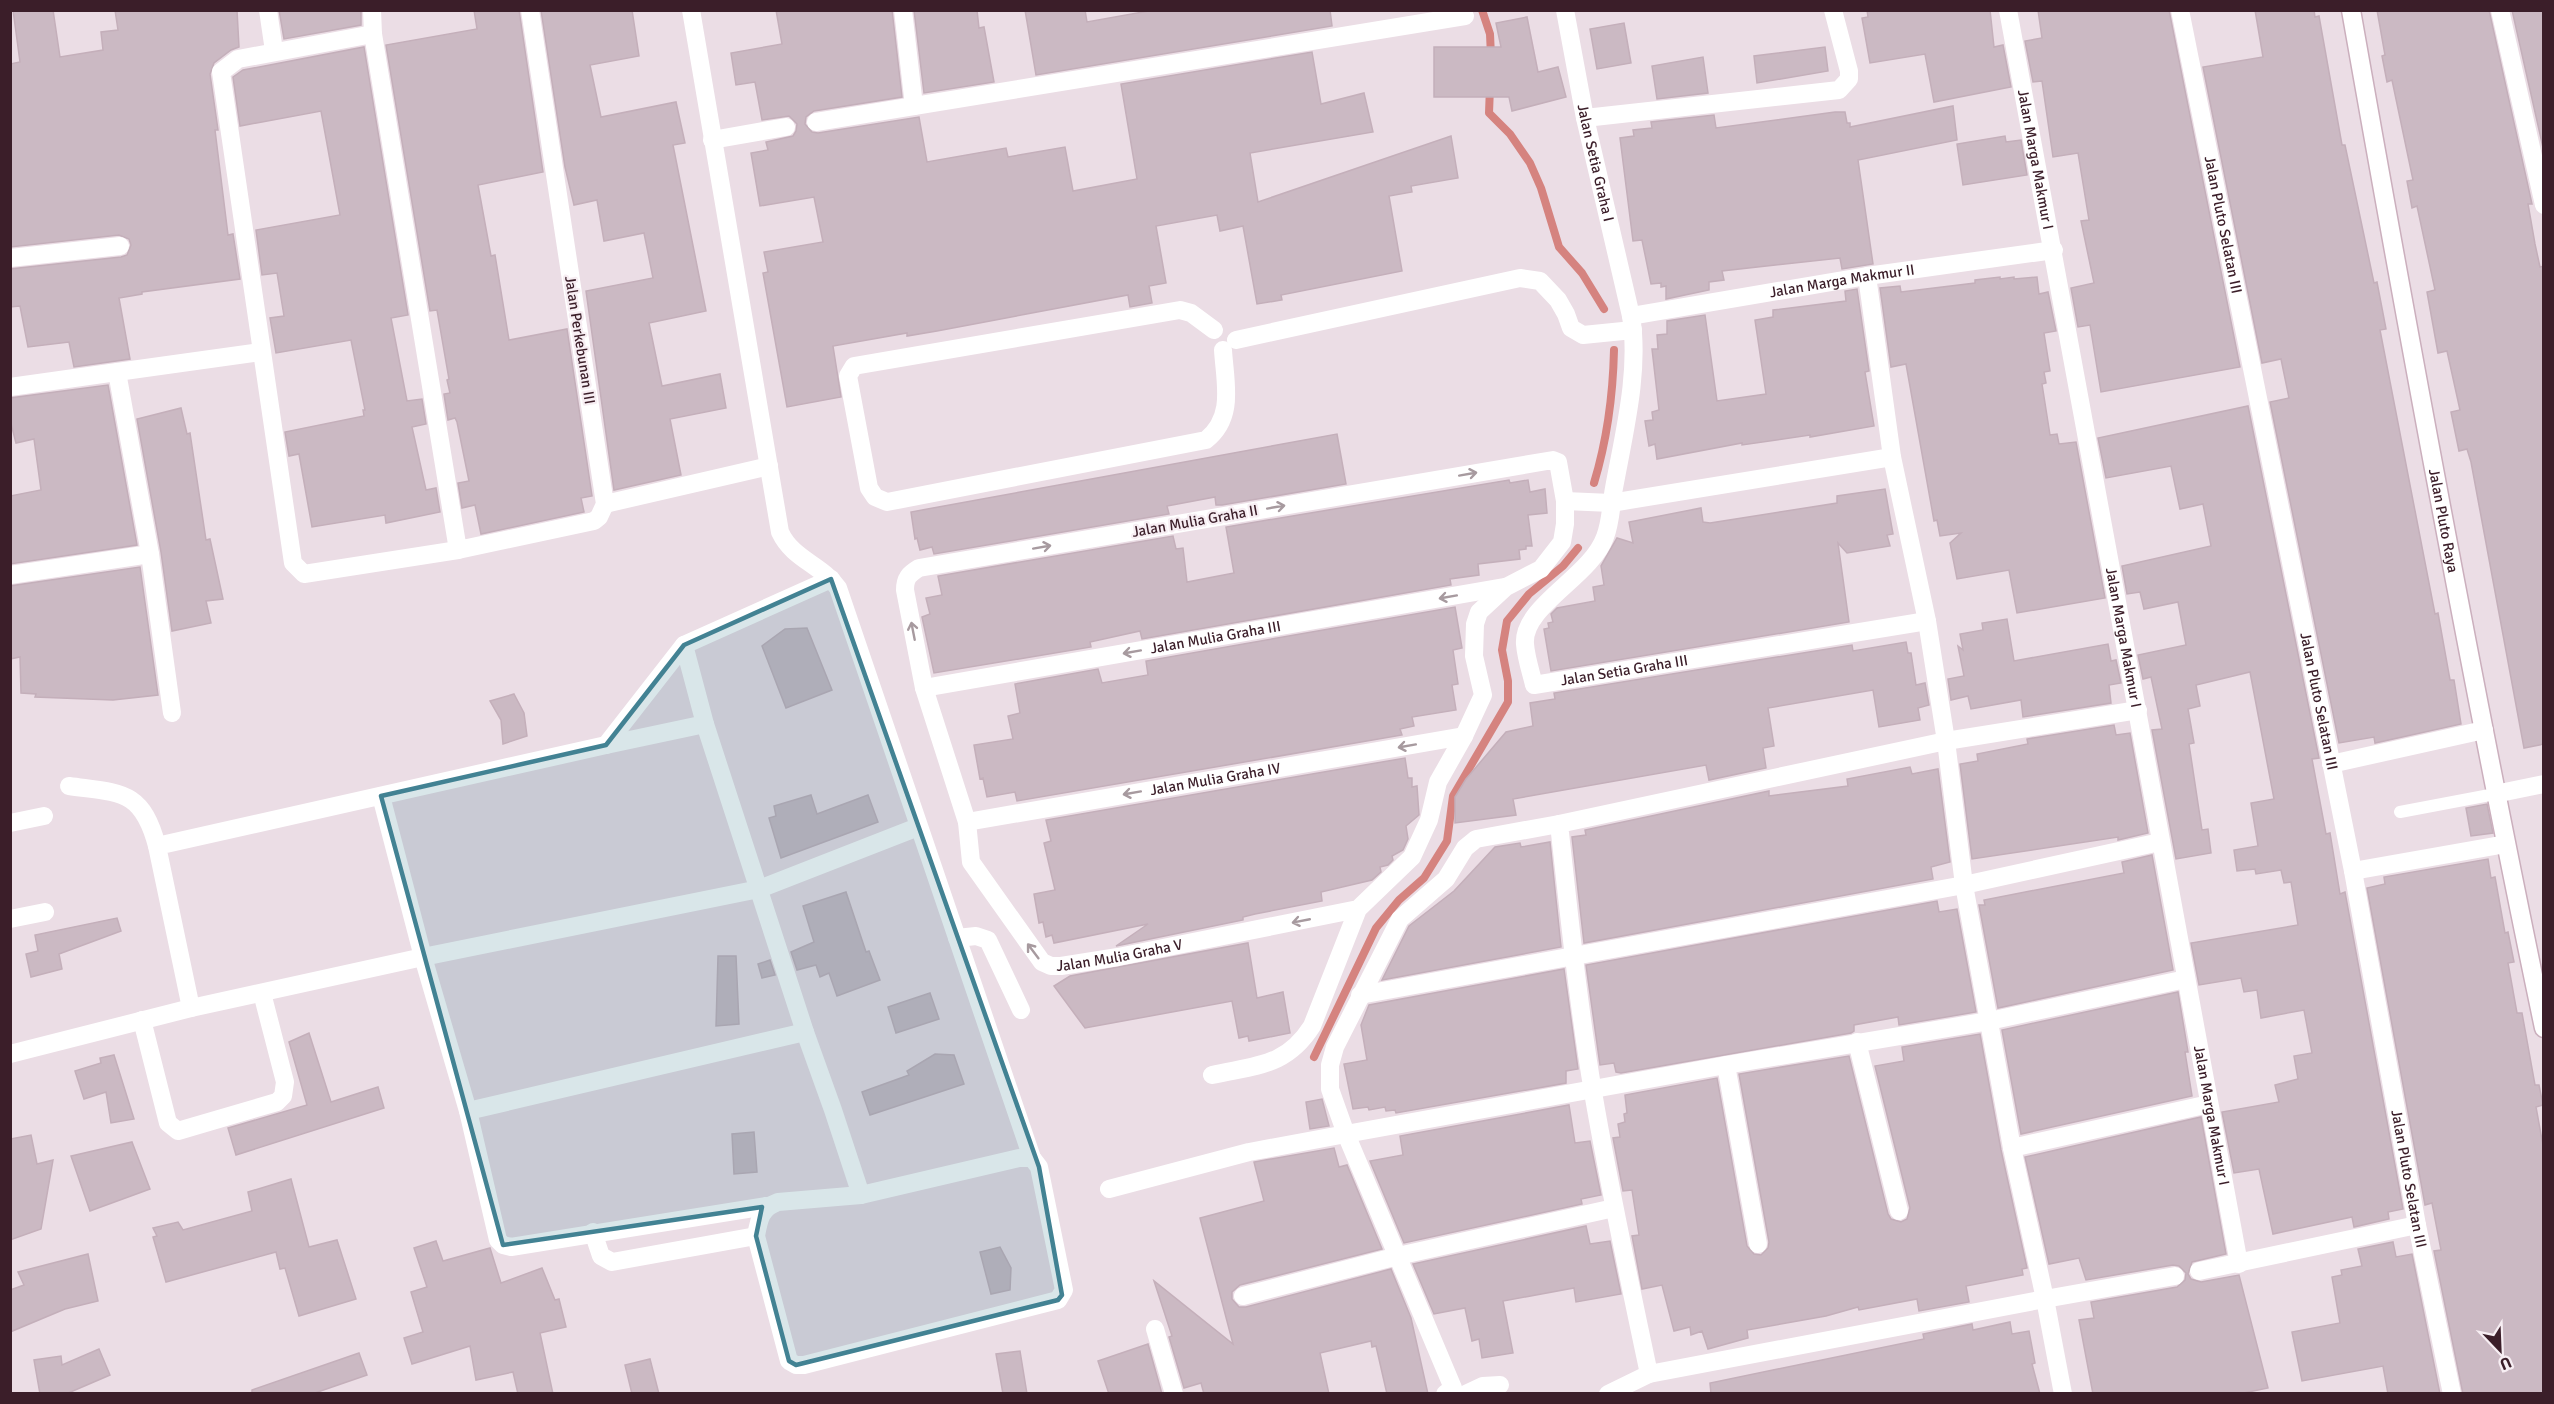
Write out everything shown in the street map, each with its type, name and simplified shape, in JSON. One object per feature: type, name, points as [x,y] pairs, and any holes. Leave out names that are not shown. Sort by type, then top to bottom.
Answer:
[{"type":"street","points":[[268,10],[274,51]]},
{"type":"street","points":[[372,10],[373,34],[458,550]]},
{"type":"street","name":"Jalan Perkebunan III","points":[[530,10],[604,504]]},
{"type":"street","points":[[691,10],[780,532],[792,552],[831,579],[838,588],[1032,1158],[1039,1167],[1064,1290],[1058,1300],[796,1365],[789,1361],[756,1236],[760,1218],[766,1206]]},
{"type":"street","points":[[903,10],[914,106]]},
{"type":"street","name":"Jalan Setia Graha I","points":[[1565,10],[1585,118],[1632,323],[1632,371],[1626,424],[1611,503]]},
{"type":"street","points":[[1585,118],[1839,90],[1849,79],[1849,71],[1833,10]]},
{"type":"street","name":"Jalan Marga Makmur I","points":[[2008,10],[2239,1264]]},
{"type":"street","name":"Jalan Pluto Selatan III","points":[[2180,10],[2353,871],[2417,1225],[2452,1394]]},
{"type":"street","name":"Jalan Pluto Raya","points":[[2351,10],[2412,357],[2495,794],[2544,1028]]},
{"type":"street","points":[[2500,10],[2544,205]]},
{"type":"street","points":[[816,122],[1465,16]]},
{"type":"street","points":[[373,34],[238,59],[221,72],[220,78],[293,563],[297,570],[304,574],[458,550],[594,521],[601,514],[604,504],[769,466]]},
{"type":"street","points":[[712,140],[786,127]]},
{"type":"street","points":[[10,258],[120,246]]},
{"type":"street","name":"Jalan Marga Makmur II","points":[[1229,345],[1520,278],[1540,281],[1558,300],[1571,328],[1583,335],[1867,276],[2054,250]]},
{"type":"street","points":[[1867,276],[1893,456],[1927,621],[1965,885],[2012,1148],[2063,1394]]},
{"type":"street","points":[[1180,310],[1191,313],[1214,330],[1211,339],[1215,347],[1229,345],[1226,410],[1221,426],[1206,440],[887,502],[875,497],[869,488],[848,376],[854,366],[1180,310]]},
{"type":"street","points":[[10,387],[261,352]]},
{"type":"street","points":[[117,372],[150,554],[172,713]]},
{"type":"street","points":[[1212,1075],[1277,1060],[1290,1054],[1312,1026],[1358,909],[1412,857],[1428,820],[1438,782],[1464,736],[1483,695],[1474,656],[1475,624],[1483,607],[1506,587],[1541,569],[1562,542],[1565,501],[1611,503],[1893,456]]},
{"type":"street","name":"Jalan Mulia Graha II","points":[[924,688],[905,590],[905,580],[910,573],[919,568],[1553,460],[1560,468],[1565,501]]},
{"type":"street","name":"Jalan Setia Graha III","points":[[1611,503],[1605,538],[1594,555],[1577,577],[1537,612],[1528,626],[1525,643],[1534,685],[1927,621]]},
{"type":"street","points":[[10,575],[150,554]]},
{"type":"street","points":[[606,745],[684,645],[831,579]]},
{"type":"street","name":"Jalan Mulia Graha III","points":[[924,688],[1506,587]]},
{"type":"street","points":[[684,645],[705,724],[805,1032],[861,1195]]},
{"type":"street","name":"Jalan Mulia Graha V","points":[[924,688],[967,822],[973,867],[1036,956],[1051,966],[1118,957],[1358,909]]},
{"type":"street","points":[[1500,1385],[1456,1392],[1346,1134],[1330,1089],[1330,1065],[1335,1047],[1400,919],[1446,879],[1465,848],[1476,839],[1559,824],[1946,741],[2138,710]]},
{"type":"street","points":[[157,846],[705,724]]},
{"type":"street","points":[[2331,764],[2484,730]]},
{"type":"street","name":"Jalan Mulia Graha IV","points":[[967,822],[1464,736]]},
{"type":"street","points":[[2495,794],[2544,784]]},
{"type":"street","points":[[69,786],[121,793],[140,806],[152,825],[191,1008]]},
{"type":"street","points":[[381,796],[423,957],[468,1111],[498,1240],[503,1245],[511,1247],[766,1206],[778,1202],[861,1195],[1019,1158],[1032,1158]]},
{"type":"street","points":[[10,823],[44,816]]},
{"type":"street","points":[[1559,824],[1573,956],[1593,1090],[1614,1208],[1649,1374]]},
{"type":"street","points":[[10,1054],[191,1008],[423,957],[759,889],[918,827]]},
{"type":"street","points":[[1360,995],[1965,885],[2160,843]]},
{"type":"street","points":[[2353,871],[2505,844]]},
{"type":"street","points":[[10,919],[45,912]]},
{"type":"street","points":[[957,938],[982,936],[988,940],[1021,1010]]},
{"type":"street","points":[[1109,1189],[1249,1152],[1726,1065],[1989,1021],[2186,979]]},
{"type":"street","points":[[142,1020],[168,1123],[178,1131],[277,1102],[283,1096],[285,1082],[262,993]]},
{"type":"street","points":[[468,1111],[805,1032]]},
{"type":"street","points":[[1857,1042],[1899,1211]]},
{"type":"street","points":[[1726,1065],[1758,1244]]},
{"type":"street","points":[[2012,1148],[2209,1104]]},
{"type":"street","points":[[1243,1296],[1398,1256],[1614,1208]]},
{"type":"street","points":[[2199,1271],[2417,1225]]},
{"type":"street","points":[[593,1232],[601,1256],[612,1262],[756,1236]]},
{"type":"street","points":[[1608,1394],[1649,1374],[2175,1276]]},
{"type":"street","points":[[1155,1329],[1174,1394]]},
{"type":"lane","points":[[2400,812],[2495,794]]},
{"type":"highlighted area","points":[[831,579],[1039,1167],[1062,1295],[1058,1300],[796,1365],[789,1361],[756,1236],[762,1207],[503,1245],[381,796],[606,745],[684,645]]},
{"type":"building","points":[[13,10],[53,10],[60,57],[103,50],[101,32],[118,30],[115,10],[237,10],[239,47],[214,63],[210,74],[228,235],[233,234],[240,279],[142,292],[142,294],[119,298],[130,359],[74,367],[69,342],[28,347],[20,306],[10,307],[10,269],[121,257],[127,255],[131,245],[129,239],[119,235],[10,247],[10,64],[20,62]]},
{"type":"building","points":[[279,10],[361,10],[361,25],[284,39]]},
{"type":"building","points":[[474,10],[519,10],[543,172],[478,185],[491,256],[495,255],[509,340],[567,329],[592,496],[581,498],[584,512],[481,534],[475,505],[462,508],[458,483],[469,481],[457,422],[455,418],[448,420],[444,394],[450,393],[447,380],[449,379],[437,310],[430,311],[386,45],[477,29]]},
{"type":"building","points":[[541,10],[632,10],[639,56],[590,65],[601,117],[676,102],[685,143],[673,145],[706,311],[649,323],[662,386],[720,374],[726,408],[670,419],[681,475],[614,490],[586,291],[653,278],[644,233],[604,241],[597,200],[574,205],[565,167]]},
{"type":"building","points":[[776,10],[892,10],[902,97],[814,111],[806,117],[805,124],[812,132],[818,133],[919,117],[927,162],[1006,148],[1008,157],[1065,147],[1073,191],[1137,179],[1121,84],[1312,52],[1321,104],[1364,93],[1373,132],[1250,153],[1258,202],[1451,136],[1458,178],[1411,186],[1412,192],[1389,196],[1402,271],[1281,295],[1282,300],[1257,304],[1243,226],[1220,231],[1217,215],[1156,226],[1166,283],[1149,286],[1152,303],[1130,307],[1128,295],[937,331],[907,336],[907,333],[833,346],[841,397],[787,407],[763,273],[768,272],[764,252],[823,242],[814,197],[760,206],[751,153],[768,150],[766,142],[793,136],[797,124],[789,116],[762,120],[755,82],[736,85],[731,53],[782,44]]},
{"type":"building","points":[[914,10],[977,10],[979,28],[984,27],[994,82],[924,93]]},
{"type":"building","points":[[1025,10],[1085,10],[1087,22],[1154,10],[1330,10],[1332,26],[1036,75]]},
{"type":"building","points":[[1867,10],[1990,10],[1994,47],[2003,45],[2011,87],[1934,102],[1925,54],[1870,63],[1862,18],[1868,17]]},
{"type":"building","points":[[2038,10],[2169,10],[2240,367],[2101,392],[2090,325],[2078,327],[2071,288],[2094,283],[2081,221],[2089,220],[2078,153],[2053,157],[2042,81],[2033,82],[2025,41],[2042,38]]},
{"type":"building","points":[[2255,10],[2314,10],[2315,17],[2319,16],[2342,145],[2345,145],[2374,283],[2377,282],[2386,329],[2380,330],[2435,614],[2438,613],[2450,680],[2454,680],[2461,724],[2375,743],[2374,737],[2339,743],[2270,402],[2289,398],[2281,359],[2262,363],[2203,67],[2263,57]]},
{"type":"building","points":[[2377,10],[2489,10],[2532,204],[2528,204],[2535,244],[2540,267],[2544,266],[2544,744],[2524,748],[2471,462],[2467,449],[2459,451],[2451,412],[2460,410],[2447,351],[2438,353],[2427,292],[2435,290],[2417,206],[2412,208],[2407,181],[2413,180],[2392,80],[2387,82]]},
{"type":"building","points":[[2512,10],[2544,10],[2544,152]]},
{"type":"building","points":[[1527,17],[1538,72],[1558,67],[1566,97],[1512,111],[1509,97],[1434,97],[1434,47],[1501,47],[1496,23]]},
{"type":"building","points":[[1624,23],[1631,63],[1597,69],[1590,29]]},
{"type":"building","points":[[364,47],[408,315],[391,318],[407,401],[422,399],[426,424],[412,427],[426,490],[436,488],[440,512],[386,523],[385,515],[312,527],[299,454],[289,456],[285,432],[364,416],[363,410],[365,410],[351,340],[276,353],[270,318],[284,316],[277,273],[262,275],[256,230],[340,215],[321,111],[240,126],[233,77],[243,70]]},
{"type":"building","points":[[1825,47],[1828,71],[1757,83],[1754,56]]},
{"type":"building","points":[[1703,57],[1708,93],[1657,99],[1652,66]]},
{"type":"building","points":[[1953,106],[1957,140],[1858,160],[1873,264],[1842,269],[1840,258],[1722,271],[1724,280],[1709,282],[1709,290],[1666,299],[1666,286],[1661,287],[1661,283],[1651,284],[1642,240],[1633,241],[1620,138],[1634,136],[1633,130],[1652,128],[1651,122],[1714,115],[1716,128],[1835,112],[1845,112],[1850,127]]},
{"type":"building","points":[[2005,136],[2006,142],[2021,140],[2027,175],[1963,185],[1957,144]]},
{"type":"building","points":[[2000,277],[2000,279],[2014,277],[2014,279],[2037,277],[2039,294],[2048,292],[2056,331],[2044,333],[2050,371],[2044,372],[2046,383],[2042,384],[2050,435],[2057,434],[2059,444],[2076,442],[2105,598],[2017,613],[2009,570],[1957,579],[1950,543],[1961,533],[1940,536],[1937,520],[1934,521],[1906,364],[1891,367],[1880,288],[1900,286],[1901,292],[1975,283],[1975,280]]},
{"type":"building","points":[[1857,289],[1869,371],[1865,372],[1874,426],[1810,437],[1810,435],[1742,445],[1742,443],[1657,459],[1655,444],[1649,446],[1645,421],[1653,420],[1652,412],[1659,410],[1652,349],[1658,349],[1657,335],[1667,334],[1667,321],[1705,315],[1717,401],[1766,394],[1755,320],[1773,317],[1773,310],[1846,301],[1845,291]]},
{"type":"building","points":[[108,385],[137,545],[10,564],[10,496],[41,490],[34,439],[16,443],[10,420],[10,398]]},
{"type":"building","points":[[2248,406],[2319,758],[2312,759],[2326,834],[2330,833],[2340,894],[2345,892],[2403,1209],[2388,1212],[2389,1219],[2354,1227],[2352,1217],[2273,1234],[2259,1169],[2234,1173],[2222,1112],[2279,1102],[2275,1085],[2298,1079],[2294,1056],[2312,1053],[2304,1010],[2261,1018],[2257,990],[2244,992],[2241,978],[2199,985],[2191,943],[2298,925],[2291,882],[2284,883],[2281,870],[2256,874],[2255,869],[2237,871],[2234,850],[2258,846],[2251,803],[2274,799],[2250,672],[2196,685],[2200,706],[2188,709],[2194,743],[2189,744],[2202,830],[2208,829],[2211,853],[2176,859],[2152,730],[2162,729],[2151,677],[2143,679],[2138,655],[2186,645],[2178,602],[2144,609],[2140,592],[2127,594],[2122,566],[2211,546],[2203,504],[2180,509],[2171,466],[2106,478],[2098,438]]},
{"type":"building","points":[[181,408],[187,434],[190,433],[206,540],[210,539],[223,599],[206,601],[211,623],[172,631],[161,552],[137,419]]},
{"type":"building","points":[[1337,434],[1346,484],[1222,505],[1216,505],[1215,497],[1167,506],[1169,514],[934,554],[932,547],[920,550],[917,538],[915,539],[911,512]]},
{"type":"building","points":[[1509,480],[1510,483],[1528,480],[1530,492],[1545,489],[1547,513],[1528,515],[1532,546],[1519,550],[1520,559],[1478,564],[1479,575],[1450,579],[1451,585],[1142,639],[1140,631],[1090,642],[1091,647],[934,673],[922,617],[930,614],[926,598],[942,595],[938,576],[1173,536],[1176,549],[1183,548],[1187,582],[1234,573],[1226,527]]},
{"type":"building","points":[[1885,489],[1893,534],[1887,535],[1890,546],[1847,553],[1838,543],[1849,622],[1551,671],[1544,629],[1549,628],[1548,623],[1553,622],[1551,614],[1557,608],[1595,601],[1593,587],[1604,585],[1601,566],[1617,538],[1633,543],[1629,522],[1701,508],[1703,522],[1710,523],[1837,503],[1837,496]]},
{"type":"building","points":[[140,567],[158,695],[113,700],[35,697],[36,694],[21,693],[20,657],[10,659],[10,586]]},
{"type":"building","points":[[1455,607],[1462,648],[1453,650],[1458,684],[1452,685],[1456,710],[1412,717],[1414,726],[1400,729],[1402,735],[1017,801],[1015,792],[987,797],[983,778],[980,779],[974,745],[1013,739],[1008,716],[1020,713],[1015,684],[1098,669],[1102,683],[1148,675],[1146,661]]},
{"type":"building","points":[[2007,619],[2014,661],[2108,644],[2111,661],[2116,660],[2121,683],[2109,685],[2111,703],[2023,717],[2021,700],[1971,709],[1968,696],[1951,700],[1948,679],[1964,676],[1958,646],[1963,650],[1960,634],[1983,630],[1982,623]]},
{"type":"building","points":[[807,628],[832,690],[786,708],[762,646],[785,629]]},
{"type":"building","points":[[1906,642],[1908,653],[1911,653],[1916,685],[1925,683],[1929,705],[1918,708],[1920,720],[1879,727],[1873,690],[1768,708],[1774,746],[1763,748],[1766,768],[1709,780],[1706,765],[1513,799],[1516,815],[1455,823],[1455,797],[1466,779],[1506,732],[1533,726],[1530,703],[1555,699],[1554,693],[1852,645],[1853,651]]},
{"type":"building","points":[[514,694],[524,713],[527,736],[503,744],[501,720],[490,701]]},
{"type":"building","points":[[2114,725],[2116,735],[2130,733],[2148,833],[2118,840],[2118,837],[1972,859],[1960,764],[1978,761],[1977,754],[2028,744],[2027,739]]},
{"type":"building","points":[[1405,758],[1408,778],[1412,778],[1412,787],[1417,786],[1419,815],[1406,826],[1408,839],[1403,850],[1392,856],[1393,860],[1388,865],[1380,867],[1381,872],[1372,880],[1321,892],[1322,901],[1116,946],[1148,924],[1054,943],[1052,935],[1046,937],[1043,922],[1039,923],[1034,894],[1055,890],[1044,843],[1051,841],[1046,820]]},
{"type":"building","points":[[1910,767],[1912,774],[1938,769],[1950,862],[1931,867],[1933,879],[1584,943],[1572,837],[1586,835],[1585,830],[1769,791],[1769,796],[1848,786],[1847,779]]},
{"type":"building","points":[[811,795],[817,814],[868,795],[878,822],[781,858],[769,818],[776,816],[774,806]]},
{"type":"building","points":[[2487,804],[2493,833],[2471,836],[2466,808]]},
{"type":"building","points":[[1550,842],[1561,947],[1382,980],[1409,926],[1454,891],[1495,847],[1520,843],[1521,847]]},
{"type":"building","points":[[2152,855],[2173,970],[1998,1008],[1979,905],[1985,905],[1984,900],[2124,873],[2122,862]]},
{"type":"building","points":[[2488,859],[2491,878],[2495,877],[2505,933],[2508,932],[2514,962],[2508,963],[2517,1013],[2522,1013],[2535,1085],[2539,1085],[2543,1105],[2536,1107],[2544,1151],[2544,1394],[2463,1394],[2434,1251],[2441,1250],[2432,1203],[2425,1205],[2367,888],[2385,884],[2384,877]]},
{"type":"building","points":[[846,892],[866,952],[869,951],[880,980],[837,996],[829,973],[820,977],[816,965],[797,970],[791,952],[814,942],[803,906]]},
{"type":"building","points":[[1937,901],[1939,912],[1957,909],[1976,1012],[1899,1025],[1898,1017],[1854,1025],[1854,1031],[1851,1033],[1621,1073],[1616,1072],[1614,1063],[1600,1065],[1586,965]]},
{"type":"building","points":[[117,918],[121,931],[59,954],[62,969],[31,977],[26,954],[38,951],[35,935]]},
{"type":"building","points":[[1248,943],[1257,998],[1283,992],[1290,1033],[1249,1041],[1248,1036],[1239,1038],[1232,1001],[1085,1028],[1054,986],[1070,976]]},
{"type":"building","points":[[718,956],[736,956],[739,1024],[716,1026]]},
{"type":"building","points":[[770,960],[775,975],[762,978],[758,964]]},
{"type":"building","points":[[1564,969],[1578,1069],[1566,1071],[1566,1083],[1396,1113],[1395,1110],[1386,1111],[1385,1107],[1369,1110],[1368,1107],[1353,1109],[1344,1064],[1367,1060],[1361,1025],[1369,1005]]},
{"type":"building","points":[[2178,992],[2188,1052],[2185,1052],[2192,1096],[2021,1134],[2002,1030]]},
{"type":"building","points":[[930,993],[939,1019],[896,1033],[888,1007]]},
{"type":"building","points":[[309,1033],[331,1102],[378,1087],[384,1108],[236,1155],[228,1128],[307,1105],[289,1042]]},
{"type":"building","points":[[1980,1034],[2001,1150],[2027,1268],[2022,1269],[2023,1275],[1966,1286],[1969,1302],[1919,1311],[1917,1299],[1859,1310],[1858,1307],[1826,1316],[1747,1330],[1748,1338],[1708,1349],[1702,1331],[1691,1335],[1690,1327],[1674,1331],[1662,1285],[1642,1289],[1632,1236],[1639,1235],[1632,1190],[1623,1191],[1613,1138],[1620,1137],[1618,1124],[1625,1122],[1624,1114],[1627,1113],[1625,1095],[1717,1078],[1747,1246],[1754,1254],[1761,1255],[1768,1248],[1769,1242],[1739,1074],[1849,1056],[1888,1214],[1891,1219],[1901,1222],[1907,1219],[1910,1208],[1875,1066],[1904,1061],[1902,1047]]},
{"type":"building","points":[[935,1054],[954,1055],[964,1084],[870,1115],[862,1092],[909,1075],[907,1071]]},
{"type":"building","points":[[114,1055],[134,1119],[111,1123],[106,1092],[84,1099],[75,1071],[101,1063],[100,1058]]},
{"type":"building","points":[[1322,1099],[1329,1126],[1310,1129],[1306,1102]]},
{"type":"building","points":[[1569,1105],[1575,1143],[1590,1141],[1601,1195],[1581,1199],[1582,1204],[1404,1243],[1370,1161],[1403,1155],[1400,1136]]},
{"type":"building","points":[[2201,1117],[2226,1254],[2192,1262],[2188,1274],[2191,1279],[2201,1282],[2239,1275],[2268,1388],[2239,1394],[2093,1394],[2079,1320],[2094,1318],[2091,1302],[2177,1287],[2185,1280],[2186,1273],[2179,1266],[2173,1265],[2086,1280],[2079,1258],[2049,1264],[2025,1157]]},
{"type":"building","points":[[754,1132],[757,1172],[734,1174],[732,1134]]},
{"type":"building","points":[[31,1135],[37,1164],[53,1160],[41,1229],[10,1240],[10,1139]]},
{"type":"building","points":[[132,1142],[150,1189],[90,1211],[71,1156]]},
{"type":"building","points":[[1334,1148],[1339,1167],[1347,1165],[1382,1249],[1240,1285],[1232,1292],[1232,1299],[1239,1307],[1246,1307],[1391,1269],[1411,1318],[1428,1394],[1387,1394],[1376,1346],[1372,1347],[1371,1341],[1320,1353],[1329,1394],[1204,1394],[1201,1383],[1184,1388],[1169,1337],[1172,1336],[1154,1281],[1233,1344],[1200,1218],[1264,1201],[1254,1162]]},
{"type":"building","points":[[291,1179],[309,1247],[337,1240],[356,1299],[299,1316],[285,1268],[280,1269],[276,1252],[166,1282],[153,1237],[157,1236],[153,1228],[178,1222],[183,1230],[252,1211],[248,1192]]},
{"type":"building","points":[[1586,1226],[1590,1244],[1610,1241],[1621,1294],[1576,1302],[1574,1288],[1503,1301],[1513,1353],[1482,1358],[1479,1339],[1472,1341],[1465,1308],[1434,1314],[1413,1264]]},
{"type":"building","points":[[436,1241],[443,1261],[490,1248],[501,1283],[542,1268],[555,1300],[559,1299],[566,1327],[540,1333],[553,1394],[518,1394],[513,1372],[476,1380],[470,1346],[412,1364],[404,1338],[423,1332],[411,1292],[427,1287],[414,1248]]},
{"type":"building","points":[[2393,1242],[2396,1257],[2412,1254],[2440,1394],[2388,1394],[2383,1366],[2302,1381],[2292,1332],[2340,1323],[2332,1277],[2342,1275],[2341,1270],[2362,1266],[2358,1249]]},
{"type":"building","points":[[1000,1247],[1011,1268],[1010,1290],[991,1294],[980,1252]]},
{"type":"building","points":[[88,1254],[98,1301],[65,1309],[10,1332],[10,1290],[24,1285],[18,1272]]},
{"type":"building","points":[[2010,1322],[2012,1334],[2029,1331],[2035,1363],[2032,1364],[2040,1394],[1711,1394],[1710,1383],[1924,1339],[1923,1334],[1972,1324],[1973,1330]]},
{"type":"building","points":[[1148,1344],[1162,1394],[1109,1394],[1098,1361]]},
{"type":"building","points":[[99,1349],[110,1375],[66,1394],[40,1394],[34,1360],[61,1356],[62,1365]]},
{"type":"building","points":[[1020,1351],[1027,1394],[1003,1394],[996,1354]]},
{"type":"building","points":[[359,1353],[367,1375],[312,1394],[252,1394],[252,1390]]},
{"type":"building","points":[[650,1359],[659,1394],[632,1394],[625,1365]]},
{"type":"waterway","points":[[1482,10],[1490,34],[1491,56]]},
{"type":"waterway","points":[[1490,87],[1489,113],[1510,134],[1530,163],[1541,188],[1559,247],[1582,273],[1604,309]]},
{"type":"waterway","points":[[1594,483],[1609,417],[1614,350]]},
{"type":"waterway","points":[[1314,1057],[1376,928],[1399,900],[1424,878],[1447,841],[1453,796],[1508,702],[1508,681],[1502,650],[1507,621],[1529,594],[1563,566],[1578,548]]}]
